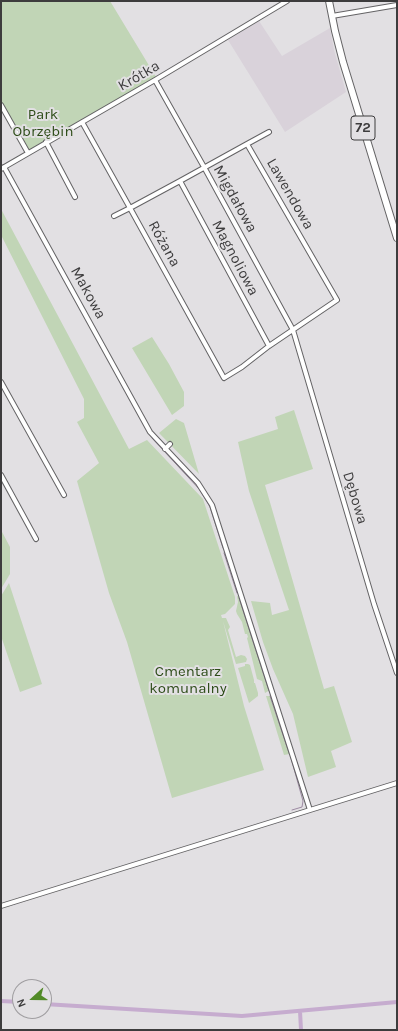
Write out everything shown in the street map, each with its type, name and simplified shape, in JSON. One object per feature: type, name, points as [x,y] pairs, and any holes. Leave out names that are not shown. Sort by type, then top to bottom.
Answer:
[{"type":"main road","name":"72","points":[[329,1],[343,62],[397,238]]},
{"type":"street","name":"Krótka","points":[[3,168],[287,1]]},
{"type":"street","points":[[332,16],[397,5]]},
{"type":"street","name":"Migdałowa","points":[[155,80],[292,330]]},
{"type":"street","points":[[1,105],[28,153]]},
{"type":"street","name":"Różana","points":[[82,122],[224,378],[242,367],[269,346]]},
{"type":"street","points":[[114,216],[269,132]]},
{"type":"street","points":[[46,142],[75,197]]},
{"type":"street","name":"Lawendowa","points":[[247,144],[337,300],[292,330]]},
{"type":"street","name":"Makowa","points":[[3,168],[150,432],[198,483],[212,505],[224,550],[310,810]]},
{"type":"street","name":"Magnoliowa","points":[[180,181],[269,346]]},
{"type":"street","points":[[269,346],[292,330]]},
{"type":"street","name":"Dębowa","points":[[292,330],[374,604],[397,673]]},
{"type":"street","points":[[1,382],[64,495]]},
{"type":"street","points":[[166,449],[170,444]]},
{"type":"street","points":[[1,475],[36,539]]},
{"type":"street","points":[[1,906],[397,783]]},
{"type":"shaded area","points":[[259,21],[282,56],[330,28],[334,50],[346,92],[285,132],[228,40]]},
{"type":"green space","name":"Park Obrzębin","points":[[1,1],[110,1],[156,77],[27,151],[1,105]]},
{"type":"green space","name":"Cmentarz komunalny","points":[[1,209],[129,449],[147,440],[203,499],[235,597],[235,604],[225,614],[221,615],[222,618],[226,618],[230,627],[228,630],[236,657],[241,655],[245,656],[247,659],[246,662],[236,664],[223,621],[244,706],[264,770],[172,798],[127,642],[109,593],[77,481],[99,463],[77,422],[84,418],[84,399],[1,235]]},
{"type":"green space","points":[[152,337],[184,392],[184,406],[172,415],[132,348]]},
{"type":"green space","points":[[294,410],[313,469],[265,485],[324,689],[334,686],[352,742],[331,751],[336,767],[308,777],[293,714],[273,669],[263,642],[251,601],[270,603],[272,615],[289,610],[249,491],[238,442],[278,429],[275,417]]},
{"type":"green space","points":[[176,419],[184,423],[199,474],[159,433]]},
{"type":"green space","points":[[1,530],[10,547],[10,574],[1,589]]},
{"type":"green space","points":[[9,583],[42,684],[20,692],[1,636],[1,596]]},
{"type":"green space","points":[[237,596],[240,597],[270,690],[265,693],[262,681],[257,679],[248,637],[247,634],[245,634],[242,622],[236,611],[238,602]]},
{"type":"green space","points":[[245,664],[250,665],[258,693],[258,696],[249,703],[238,668],[245,666]]},
{"type":"green space","points":[[266,696],[272,696],[290,754],[284,755]]},
{"type":"waterway","points":[[152,438],[200,490],[210,507],[223,548]]},
{"type":"waterway","points":[[224,553],[237,593]]},
{"type":"waterway","points":[[239,598],[269,691]]},
{"type":"waterway","points":[[270,696],[289,753]]},
{"type":"waterway","points":[[291,758],[303,801],[302,807],[292,810]]},
{"type":"waterway","points":[[1,1001],[12,1002]]},
{"type":"waterway","points":[[52,1004],[242,1016],[397,1002]]},
{"type":"waterway","points":[[300,1011],[301,1030]]}]
